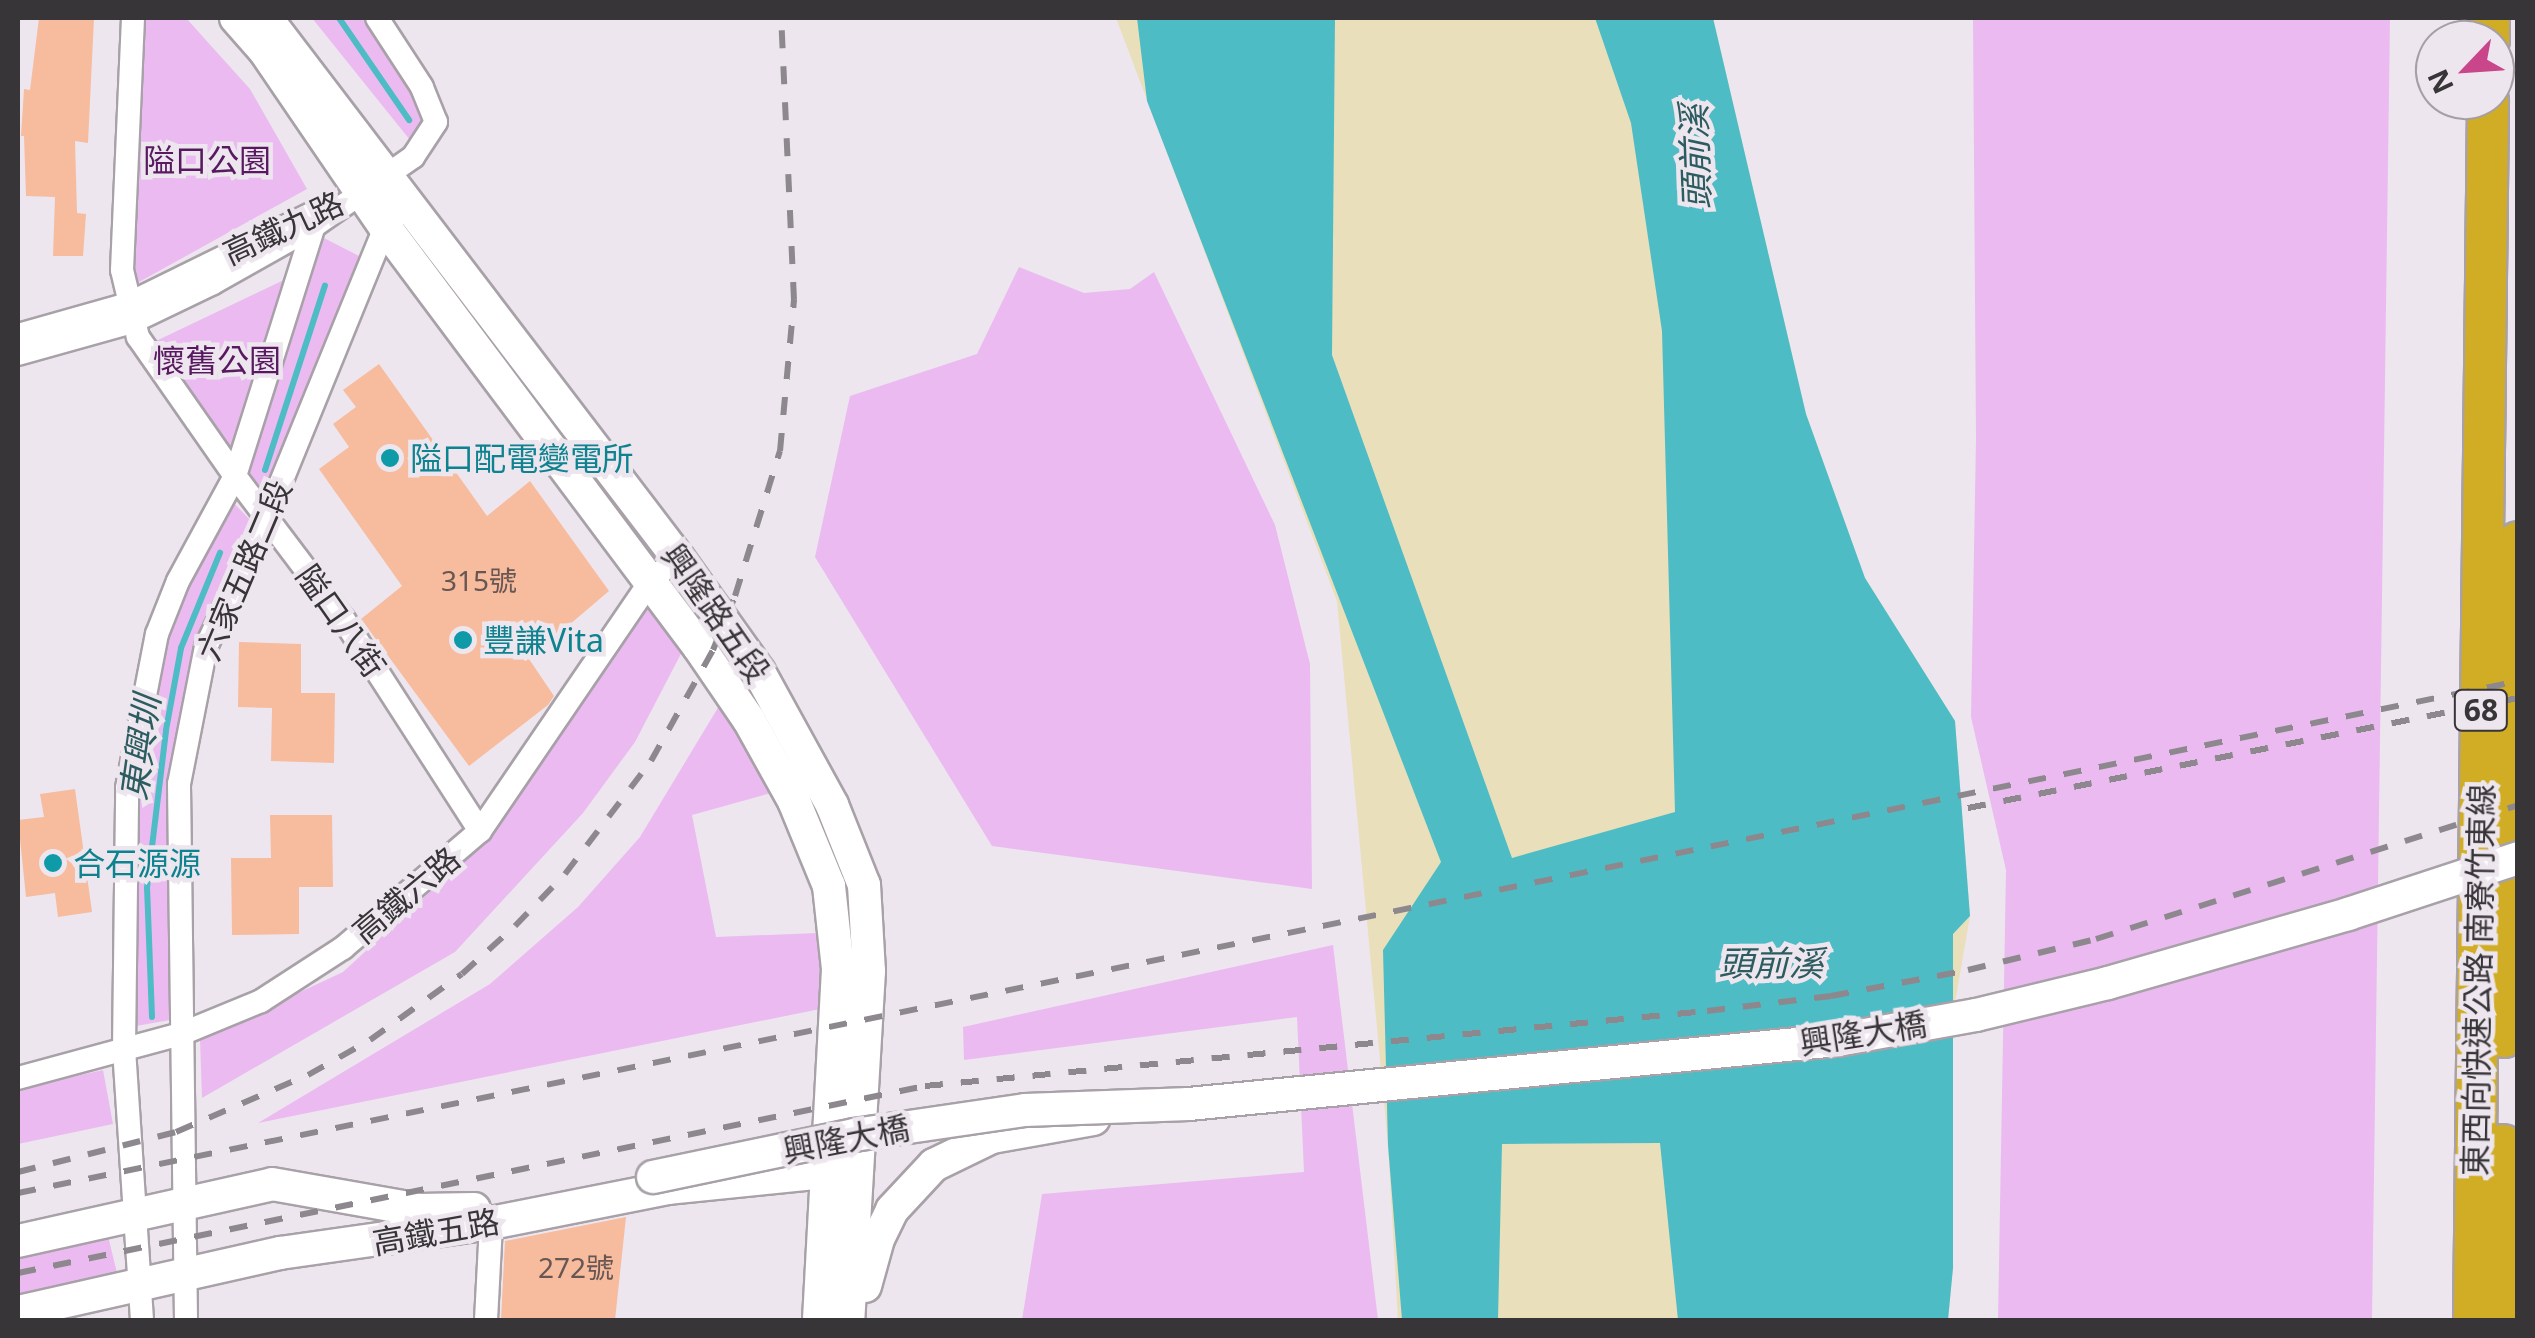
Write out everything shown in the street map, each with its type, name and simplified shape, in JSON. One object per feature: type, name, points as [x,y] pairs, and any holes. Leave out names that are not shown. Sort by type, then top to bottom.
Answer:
[{"type":"highway","name":"東西向快速公路 南寮竹東線","points":[[2474,1320],[2488,120]]},
{"type":"highway","name":"東西向快速公路 南寮竹東線","points":[[2502,1320],[2504,1041],[2518,542]]},
{"type":"street","name":"隘口八街","points":[[133,18],[122,270],[130,313],[235,476],[344,620],[480,831]]},
{"type":"street","name":"興隆路五段","points":[[236,18],[265,51],[392,172]]},
{"type":"street","name":"興隆路五段","points":[[266,18],[392,172],[398,218],[748,720],[794,801],[828,886],[838,969],[824,1171],[819,1320]]},
{"type":"street","points":[[377,18],[422,87],[436,122],[392,172]]},
{"type":"street","name":"高鐵九路","points":[[18,335],[130,313],[297,217],[392,172]]},
{"type":"street","name":"高鐵九路","points":[[18,354],[213,283],[314,226],[392,172]]},
{"type":"street","name":"興隆路五段","points":[[398,218],[678,558],[759,672],[808,757],[864,885],[869,971],[848,1320]]},
{"type":"street","name":"六家五路二段","points":[[186,1320],[178,784],[206,647],[398,218]]},
{"type":"street","name":"六家五路二段","points":[[142,1320],[124,1049],[128,788],[157,634],[178,581],[235,476],[314,226]]},
{"type":"street","name":"高鐵六路","points":[[18,1078],[181,1034],[261,1001],[343,948],[480,831],[651,580],[678,558]]},
{"type":"street","name":"興隆大橋","points":[[499,1214],[854,1135],[1025,1110],[1188,1104],[1837,1040],[1976,1015],[2224,952],[2518,858]]},
{"type":"street","name":"興隆大橋","points":[[860,1320],[866,1277],[884,1224],[913,1182],[934,1164],[976,1144],[1028,1129],[1188,1104]]},
{"type":"street","name":"高鐵五路","points":[[18,1312],[74,1309],[140,1284],[280,1253],[499,1214],[667,1188],[858,1169]]},
{"type":"street","name":"高鐵五路","points":[[18,1241],[272,1184],[419,1210],[499,1214]]},
{"type":"street","points":[[486,1320],[499,1214]]},
{"type":"green space","name":"隘口公園","points":[[135,18],[186,18],[250,89],[307,189],[130,287]]},
{"type":"green space","points":[[312,18],[367,18],[415,88],[428,121],[410,140]]},
{"type":"green space","points":[[1973,18],[2390,18],[2372,1320],[1998,1320],[2006,870],[1971,717],[1976,439]]},
{"type":"green space","points":[[324,238],[359,256],[266,491],[245,471]]},
{"type":"green space","points":[[1019,267],[1084,293],[1130,289],[1154,272],[1275,525],[1310,664],[1312,889],[992,846],[815,557],[850,396],[977,354]]},
{"type":"green space","name":"懷舊公園","points":[[288,278],[230,455],[156,341]]},
{"type":"green space","points":[[230,499],[253,523],[195,645],[169,772],[170,1020],[136,1026],[136,802],[169,631]]},
{"type":"green space","points":[[648,604],[685,646],[635,742],[583,813],[455,952],[202,1098],[200,1039],[343,972],[494,833]]},
{"type":"green space","points":[[719,706],[775,792],[692,815],[716,937],[818,933],[825,1008],[258,1123],[490,984],[578,907],[640,837]]},
{"type":"green space","points":[[1333,945],[1378,1320],[1022,1320],[1042,1194],[1304,1172],[1297,1017],[964,1060],[963,1027]]},
{"type":"green space","points":[[103,1070],[113,1124],[18,1144],[18,1089]]},
{"type":"green space","points":[[107,1232],[119,1281],[18,1303],[18,1254]]},
{"type":"sand","points":[[1116,18],[1713,18],[1806,414],[1865,578],[1955,721],[1970,916],[1952,1020],[1953,1268],[1948,1320],[1398,1320],[1388,1145],[1337,601]]},
{"type":"water","name":"頭前溪","points":[[1137,18],[1335,18],[1332,355],[1512,858],[1675,812],[1662,331],[1631,123],[1595,18],[1713,18],[1806,414],[1865,578],[1955,721],[1970,916],[1953,934],[1953,1268],[1948,1320],[1678,1320],[1660,1143],[1502,1144],[1498,1320],[1402,1320],[1388,1145],[1383,950],[1441,862],[1147,101]]},
{"type":"building","points":[[39,18],[94,18],[88,143],[75,141],[77,213],[86,214],[83,256],[53,256],[55,197],[26,196],[21,136],[24,89],[30,90]]},
{"type":"building","name":"豐謙Vita","points":[[379,364],[487,516],[530,481],[609,591],[529,659],[554,696],[548,705],[469,766],[361,619],[402,586],[319,469],[349,447],[333,424],[356,407],[343,390]]},
{"type":"building","points":[[239,642],[301,644],[301,693],[335,693],[334,763],[271,761],[272,708],[238,707]]},
{"type":"building","name":"合石源源","points":[[75,789],[92,912],[58,917],[55,893],[26,897],[18,820],[44,817],[40,794]]},
{"type":"building","points":[[270,815],[332,815],[333,887],[299,887],[299,934],[232,935],[231,858],[271,858]]},
{"type":"building","points":[[626,1217],[615,1320],[501,1320],[505,1241]]},
{"type":"waterway","name":"東興圳","points":[[339,18],[409,120]]},
{"type":"waterway","name":"東興圳","points":[[265,470],[325,285]]},
{"type":"waterway","name":"東興圳","points":[[152,1017],[147,888],[166,730],[181,648],[220,553]]},
{"type":"railway","points":[[18,1172],[176,1132],[308,1075],[370,1040],[462,974],[515,926],[565,874],[651,761],[713,650],[735,596],[780,451],[794,300],[781,18]]},
{"type":"railway","points":[[18,1193],[2518,681]]},
{"type":"railway","points":[[1968,808],[2518,698]]},
{"type":"railway","points":[[18,1273],[925,1086],[1831,996],[1968,970],[2096,939],[2518,805]]},
{"type":"place","name":"隘口配電變電所","points":[[390,458]]},
{"type":"place","name":"豐謙Vita","points":[[463,640]]},
{"type":"place","name":"合石源源","points":[[53,863]]}]
